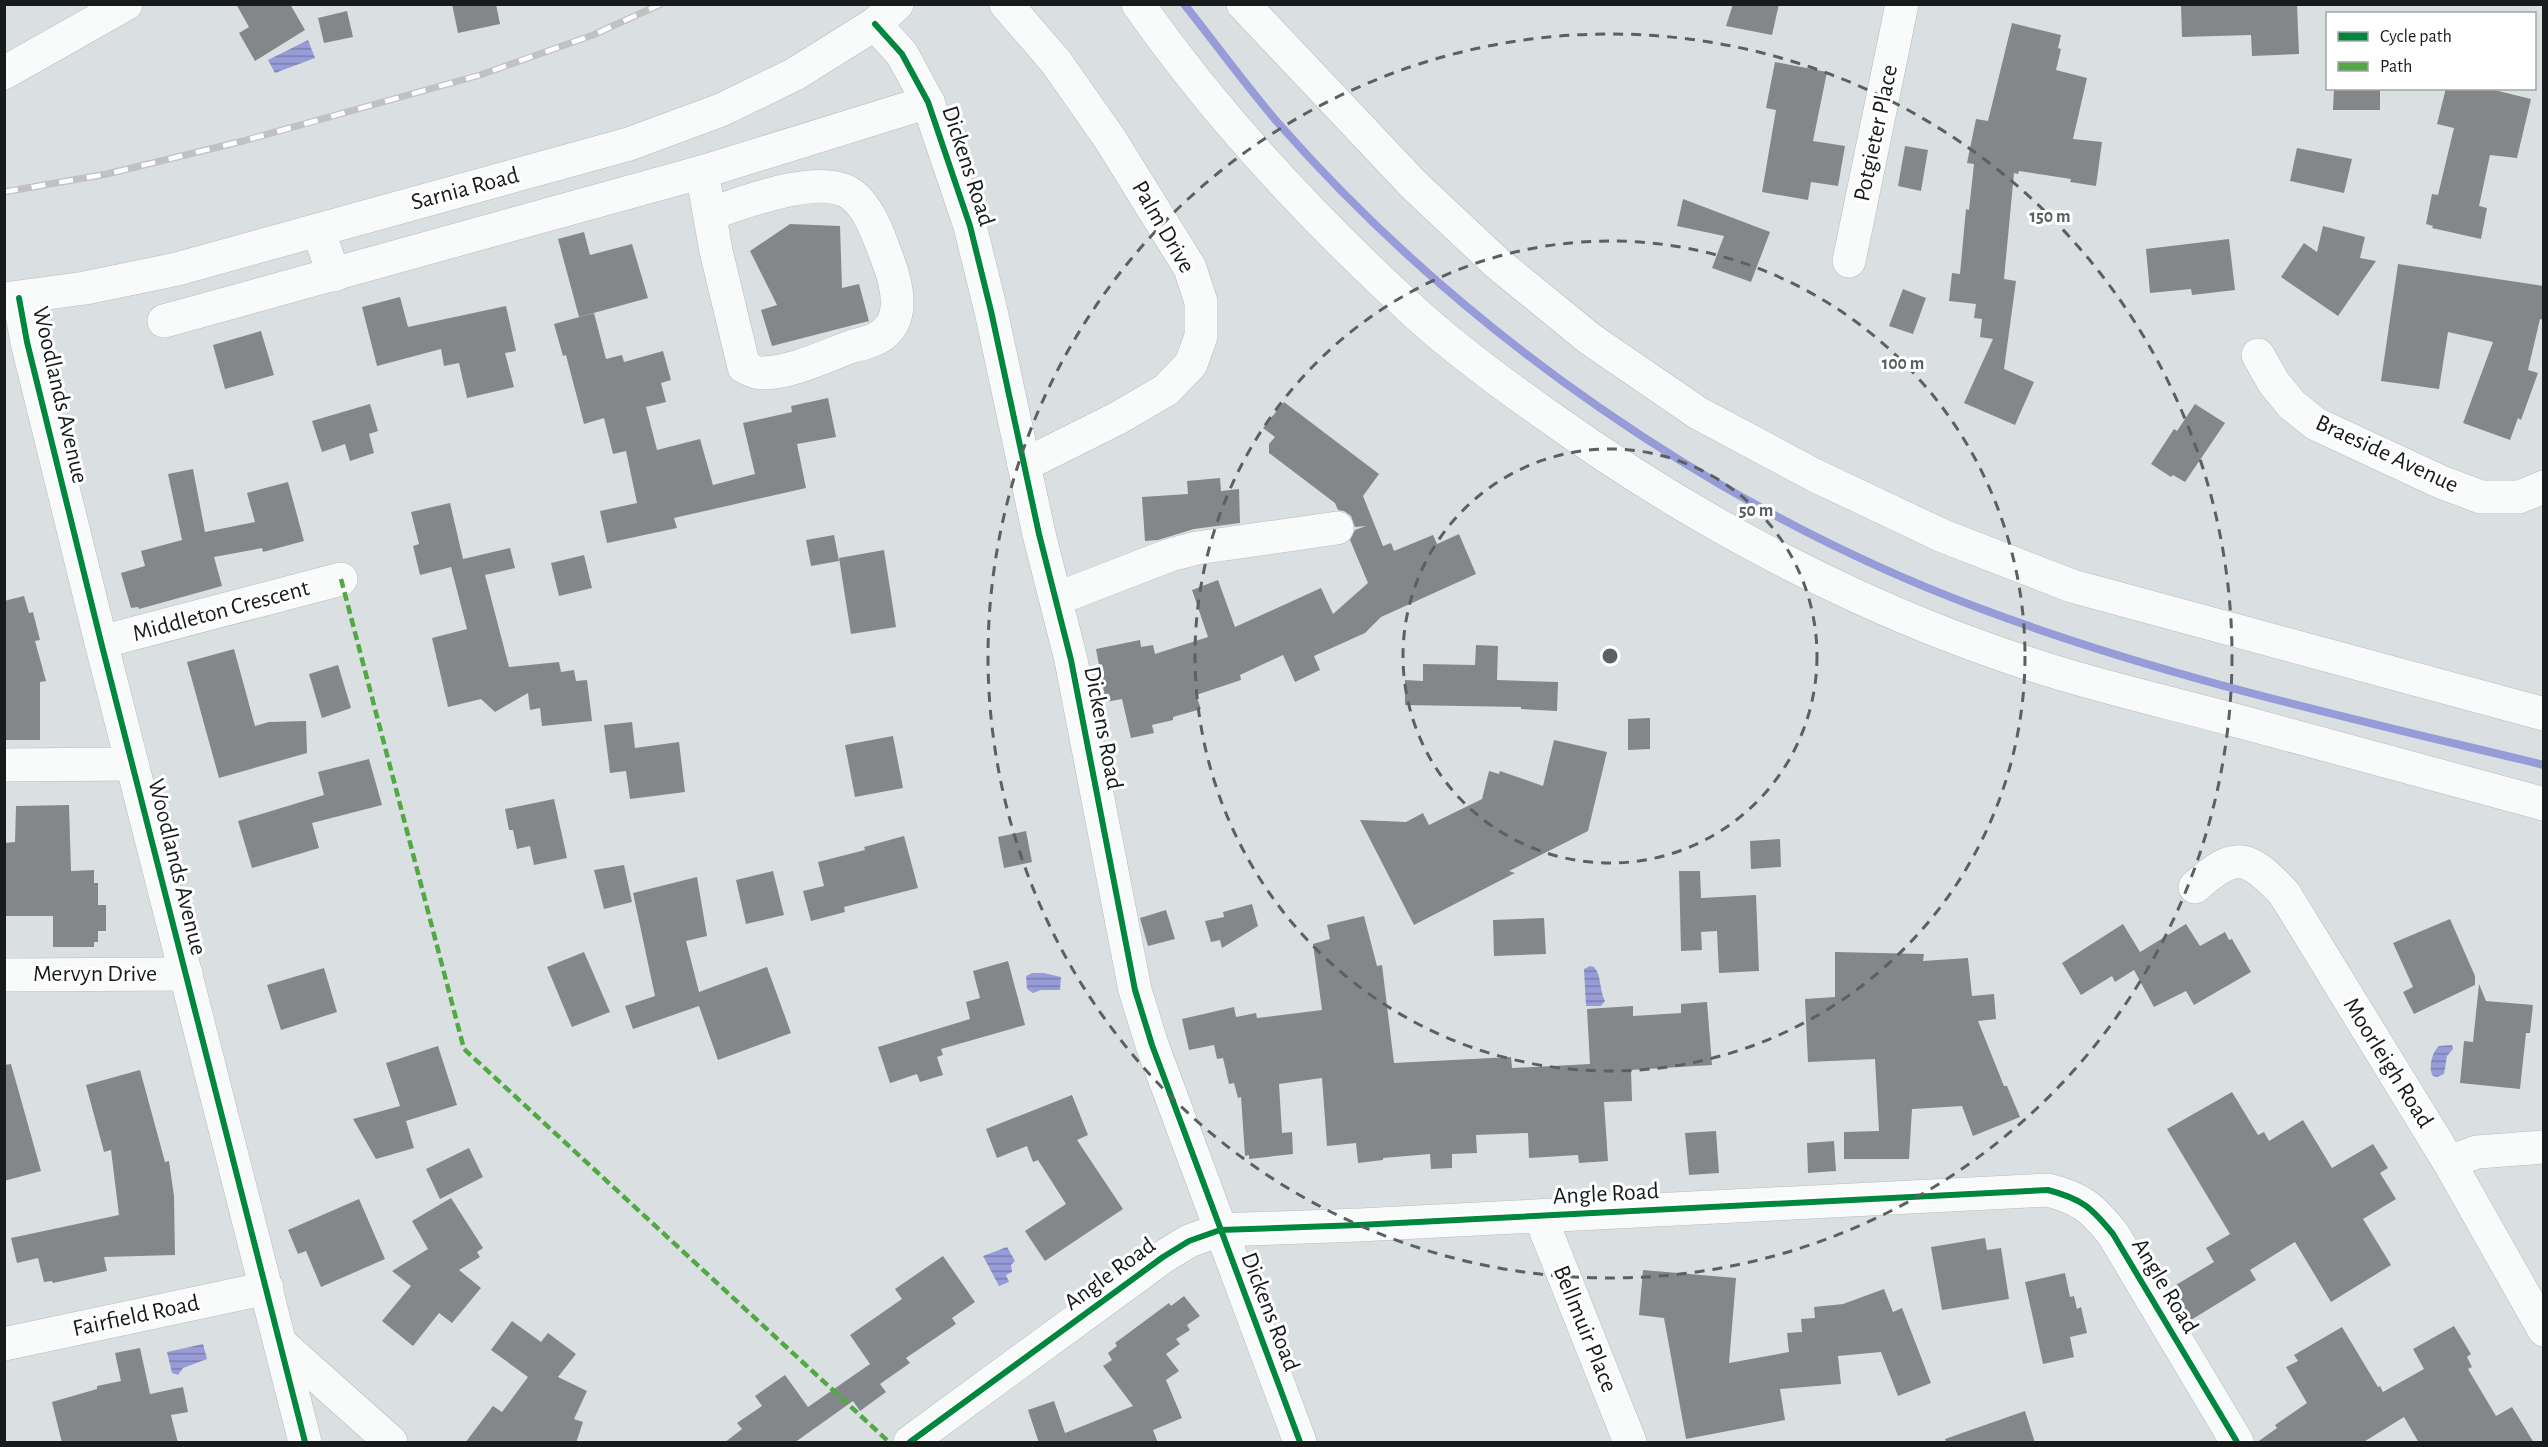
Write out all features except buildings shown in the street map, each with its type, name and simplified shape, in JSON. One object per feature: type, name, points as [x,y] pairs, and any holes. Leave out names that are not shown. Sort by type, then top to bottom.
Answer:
[{"type":"main road","points":[[4,73],[126,4]]},
{"type":"main road","name":"Palm Drive","points":[[1006,4],[1056,62],[1110,140],[1190,268],[1201,302],[1201,336],[1191,364],[1166,390],[1118,418],[1024,465]]},
{"type":"main road","points":[[1138,4],[1175,57],[1253,151],[1412,310],[1510,389],[1612,462],[1712,521],[1806,573],[1906,618],[2051,671],[2544,804]]},
{"type":"main road","points":[[1243,4],[1414,185],[1497,263],[1590,339],[1698,413],[1814,474],[1943,536],[2072,586],[2544,714]]},
{"type":"main road","name":"Potgieter Place","points":[[1849,261],[1902,4]]},
{"type":"main road","name":"Dickens Road","points":[[886,14],[902,54],[928,102],[948,154],[970,226],[1071,660],[1135,990],[1152,1045],[1300,1443]]},
{"type":"main road","name":"Sarnia Road","points":[[12,299],[177,269],[629,144],[721,110],[795,74],[886,14]]},
{"type":"main road","points":[[164,321],[702,172],[928,102]]},
{"type":"main road","points":[[702,172],[716,251],[744,367],[759,373],[789,369],[879,338],[892,324],[896,305],[894,278],[877,232],[864,207],[852,195],[840,188],[819,187],[789,190],[761,196],[710,214]]},
{"type":"main road","points":[[318,230],[334,275]]},
{"type":"main road","name":"Woodlands Avenue","points":[[12,299],[27,342],[305,1443]]},
{"type":"main road","name":"Braeside Avenue","points":[[2258,355],[2274,382],[2292,405],[2316,424],[2420,472],[2481,497],[2519,497],[2544,487]]},
{"type":"main road","points":[[1056,599],[1170,555],[1197,548],[1338,528]]},
{"type":"main road","name":"Middleton Crescent","points":[[101,642],[341,579]]},
{"type":"main road","points":[[4,765],[132,764]]},
{"type":"main road","name":"Moorleigh Road","points":[[2195,886],[2214,869],[2231,862],[2246,861],[2265,873],[2284,893],[2449,1162],[2544,1330]]},
{"type":"main road","name":"Mervyn Drive","points":[[4,975],[186,974]]},
{"type":"main road","points":[[2449,1162],[2477,1152],[2544,1146]]},
{"type":"main road","name":"Angle Road","points":[[909,1443],[1163,1257],[1189,1241],[1220,1230],[1540,1216],[2009,1190],[2048,1190],[2074,1197],[2094,1212],[2113,1234],[2237,1443]]},
{"type":"main road","name":"Bellmuir Place","points":[[1540,1216],[1630,1443]]},
{"type":"main road","name":"Fairfield Road","points":[[4,1344],[267,1288]]},
{"type":"main road","points":[[280,1343],[391,1443]]},
{"type":"water","points":[[308,40],[315,58],[275,73],[268,60]]},
{"type":"water","points":[[1594,967],[1598,975],[1605,1001],[1601,1006],[1586,1006],[1584,969]]},
{"type":"water","points":[[1032,973],[1061,977],[1060,990],[1041,990],[1033,993],[1027,989],[1026,976]]},
{"type":"water","points":[[2452,1045],[2453,1049],[2447,1056],[2444,1074],[2437,1077],[2433,1076],[2431,1065],[2434,1052],[2439,1046]]},
{"type":"water","points":[[1007,1247],[1015,1261],[1011,1265],[1012,1272],[1006,1275],[1009,1282],[999,1286],[983,1256]]},
{"type":"water","points":[[203,1344],[207,1359],[183,1368],[178,1375],[172,1373],[167,1352]]},
{"type":"waterway","points":[[1184,4],[1279,124],[1351,201],[1430,274],[1513,344],[1600,408],[1691,467],[1785,521],[1881,568],[2048,633],[2259,695],[2544,765]]},
{"type":"railway","points":[[4,192],[107,174],[243,141],[480,75],[593,35],[661,4]]},
{"type":"marked path","points":[[341,579],[464,1049],[889,1442]]},
{"type":"cycle path","points":[[875,24],[902,54],[928,102],[970,226],[991,311],[1039,534],[1071,660],[1135,990],[1152,1045],[1300,1442]]},
{"type":"cycle path","points":[[19,298],[27,342],[101,642],[305,1442]]},
{"type":"cycle path","points":[[910,1442],[1163,1257],[1189,1241],[1220,1230],[2048,1190],[2085,1205],[2113,1234],[2237,1442]]}]
